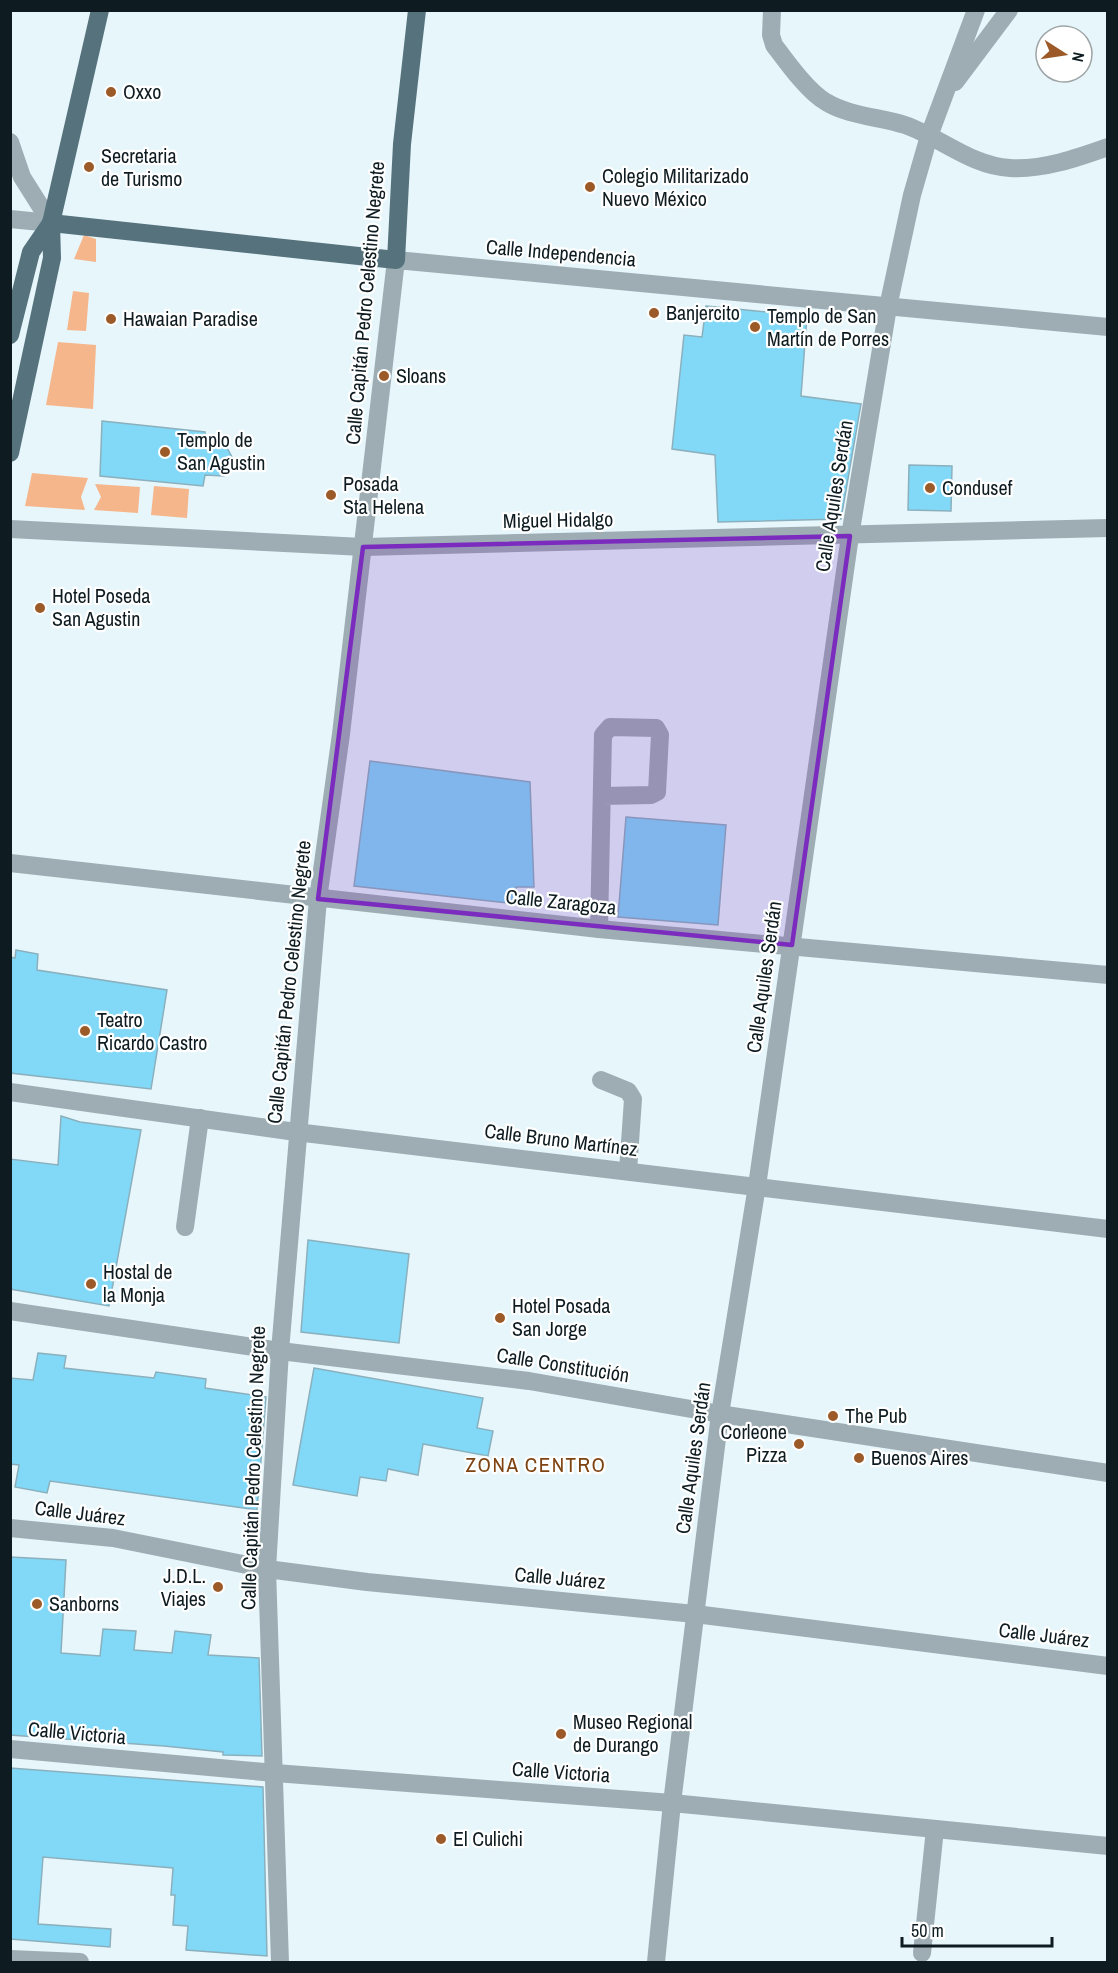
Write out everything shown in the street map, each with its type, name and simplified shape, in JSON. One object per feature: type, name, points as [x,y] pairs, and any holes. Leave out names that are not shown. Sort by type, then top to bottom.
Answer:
[{"type":"main road","points":[[10,453],[12,433],[52,258],[51,223],[100,10]]},
{"type":"main road","name":"Calle Capitán Pedro Celestino Negrete","points":[[396,260],[402,144],[417,10]]},
{"type":"main road","points":[[10,335],[32,252],[51,223]]},
{"type":"main road","name":"Calle Independencia","points":[[51,223],[396,260]]},
{"type":"street","points":[[772,10],[771,35],[774,45],[824,102],[906,125],[953,150],[1007,168],[1037,167],[1074,159],[1107,147]]},
{"type":"street","name":"Calle Aquiles Serdán","points":[[656,1962],[672,1803],[720,1414],[757,1186],[850,536],[888,307],[912,195],[929,136],[976,10]]},
{"type":"street","points":[[943,98],[1009,10]]},
{"type":"street","points":[[10,142],[22,177],[51,223]]},
{"type":"street","name":"Calle Independencia","points":[[10,219],[51,223]]},
{"type":"street","name":"Calle Independencia","points":[[396,260],[1107,327]]},
{"type":"street","name":"Calle Capitán Pedro Celestino Negrete","points":[[280,1962],[267,1569],[280,1351],[296,1132],[318,899],[363,547],[396,260]]},
{"type":"street","name":"Miguel Hidalgo","points":[[10,529],[363,547],[1107,528]]},
{"type":"street","points":[[599,929],[602,796],[604,730],[610,727],[656,728],[660,735],[657,792],[651,795],[602,796]]},
{"type":"street","name":"Calle Zaragoza","points":[[10,863],[599,929],[1107,975]]},
{"type":"street","points":[[601,1080],[628,1091],[633,1099],[627,1171]]},
{"type":"street","name":"Calle Bruno Martínez","points":[[10,1092],[296,1132],[1107,1229]]},
{"type":"street","points":[[185,1227],[200,1118]]},
{"type":"street","name":"Calle Constitución","points":[[10,1311],[280,1351],[529,1381],[720,1414],[1107,1473]]},
{"type":"street","name":"Calle Juárez","points":[[10,1528],[113,1538],[267,1569],[367,1582],[695,1614],[1107,1666]]},
{"type":"street","name":"Calle Victoria","points":[[10,1749],[275,1773],[672,1803],[1107,1846]]},
{"type":"street","points":[[922,1953],[935,1829]]},
{"type":"street","points":[[10,1959],[80,1962]]},
{"type":"highlighted area","points":[[850,536],[792,945],[318,899],[363,547]]},
{"type":"shaded area","points":[[84,235],[96,239],[96,262],[74,259]]},
{"type":"shaded area","points":[[73,291],[89,293],[86,331],[67,330]]},
{"type":"shaded area","points":[[58,342],[96,345],[93,409],[46,405]]},
{"type":"shaded area","points":[[32,473],[88,478],[81,497],[85,510],[25,506]]},
{"type":"shaded area","points":[[95,484],[140,487],[138,513],[94,510],[101,497]]},
{"type":"shaded area","points":[[154,486],[189,489],[187,518],[151,515]]},
{"type":"building","points":[[706,306],[807,316],[801,396],[861,404],[841,519],[718,522],[715,455],[672,449],[684,335],[702,337]]},
{"type":"building","name":"Templo de San Agustin","points":[[102,421],[205,432],[206,444],[227,448],[232,457],[232,466],[224,476],[205,475],[203,486],[100,476]]},
{"type":"building","name":"Condusef","points":[[909,465],[952,466],[951,511],[908,510]]},
{"type":"building","points":[[370,761],[530,782],[534,887],[516,887],[516,904],[354,886]]},
{"type":"building","points":[[626,817],[726,825],[718,925],[618,917]]},
{"type":"building","name":"Teatro Ricardo Castro","points":[[16,950],[38,954],[37,970],[167,990],[151,1089],[10,1073],[10,957],[15,958]]},
{"type":"building","points":[[61,1116],[80,1122],[141,1130],[109,1306],[10,1289],[10,1159],[58,1165]]},
{"type":"building","points":[[308,1240],[409,1254],[399,1343],[301,1332]]},
{"type":"building","points":[[38,1353],[66,1356],[64,1368],[154,1378],[156,1372],[206,1379],[205,1388],[266,1397],[257,1510],[50,1481],[47,1493],[15,1487],[19,1465],[10,1464],[10,1378],[33,1380]]},
{"type":"building","points":[[314,1368],[483,1398],[477,1428],[493,1431],[488,1456],[423,1444],[418,1475],[388,1469],[386,1481],[360,1477],[357,1496],[293,1485]]},
{"type":"building","points":[[10,1557],[66,1560],[61,1653],[100,1656],[103,1629],[136,1631],[134,1650],[172,1653],[175,1631],[211,1635],[208,1655],[259,1658],[262,1756],[223,1755],[223,1752],[164,1746],[10,1735]]},
{"type":"building","points":[[10,1768],[263,1787],[267,1956],[186,1950],[188,1926],[173,1925],[175,1895],[171,1895],[173,1868],[43,1857],[38,1924],[111,1929],[110,1947],[10,1939]]},
{"type":"place","name":"Oxxo","points":[[111,92]]},
{"type":"place","name":"Secretaria de Turismo","points":[[89,167]]},
{"type":"place","name":"Colegio Militarizado Nuevo México","points":[[590,187]]},
{"type":"place","name":"Banjercito","points":[[654,313]]},
{"type":"place","name":"Hawaian Paradise","points":[[111,319]]},
{"type":"place","name":"Templo de San Martín de Porres","points":[[755,327]]},
{"type":"place","name":"Sloans","points":[[384,376]]},
{"type":"place","name":"Templo de San Agustin","points":[[165,452]]},
{"type":"place","name":"Condusef","points":[[930,488]]},
{"type":"place","name":"Posada Sta Helena","points":[[331,495]]},
{"type":"place","name":"Hotel Poseda San Agustin","points":[[40,608]]},
{"type":"place","name":"Teatro Ricardo Castro","points":[[85,1031]]},
{"type":"place","name":"Hostal de la Monja","points":[[91,1284]]},
{"type":"place","name":"Hotel Posada San Jorge","points":[[500,1318]]},
{"type":"place","name":"The Pub","points":[[833,1416]]},
{"type":"place","name":"Corleone Pizza","points":[[799,1444]]},
{"type":"place","name":"Buenos Aires","points":[[859,1458]]},
{"type":"place","name":"J.D.L. Viajes","points":[[218,1587]]},
{"type":"place","name":"Sanborns","points":[[37,1604]]},
{"type":"place","name":"Museo Regional de Durango","points":[[561,1734]]},
{"type":"place","name":"El Culichi","points":[[441,1839]]},
{"type":"district","name":"ZONA CENTRO","points":[[536,1465]]}]
